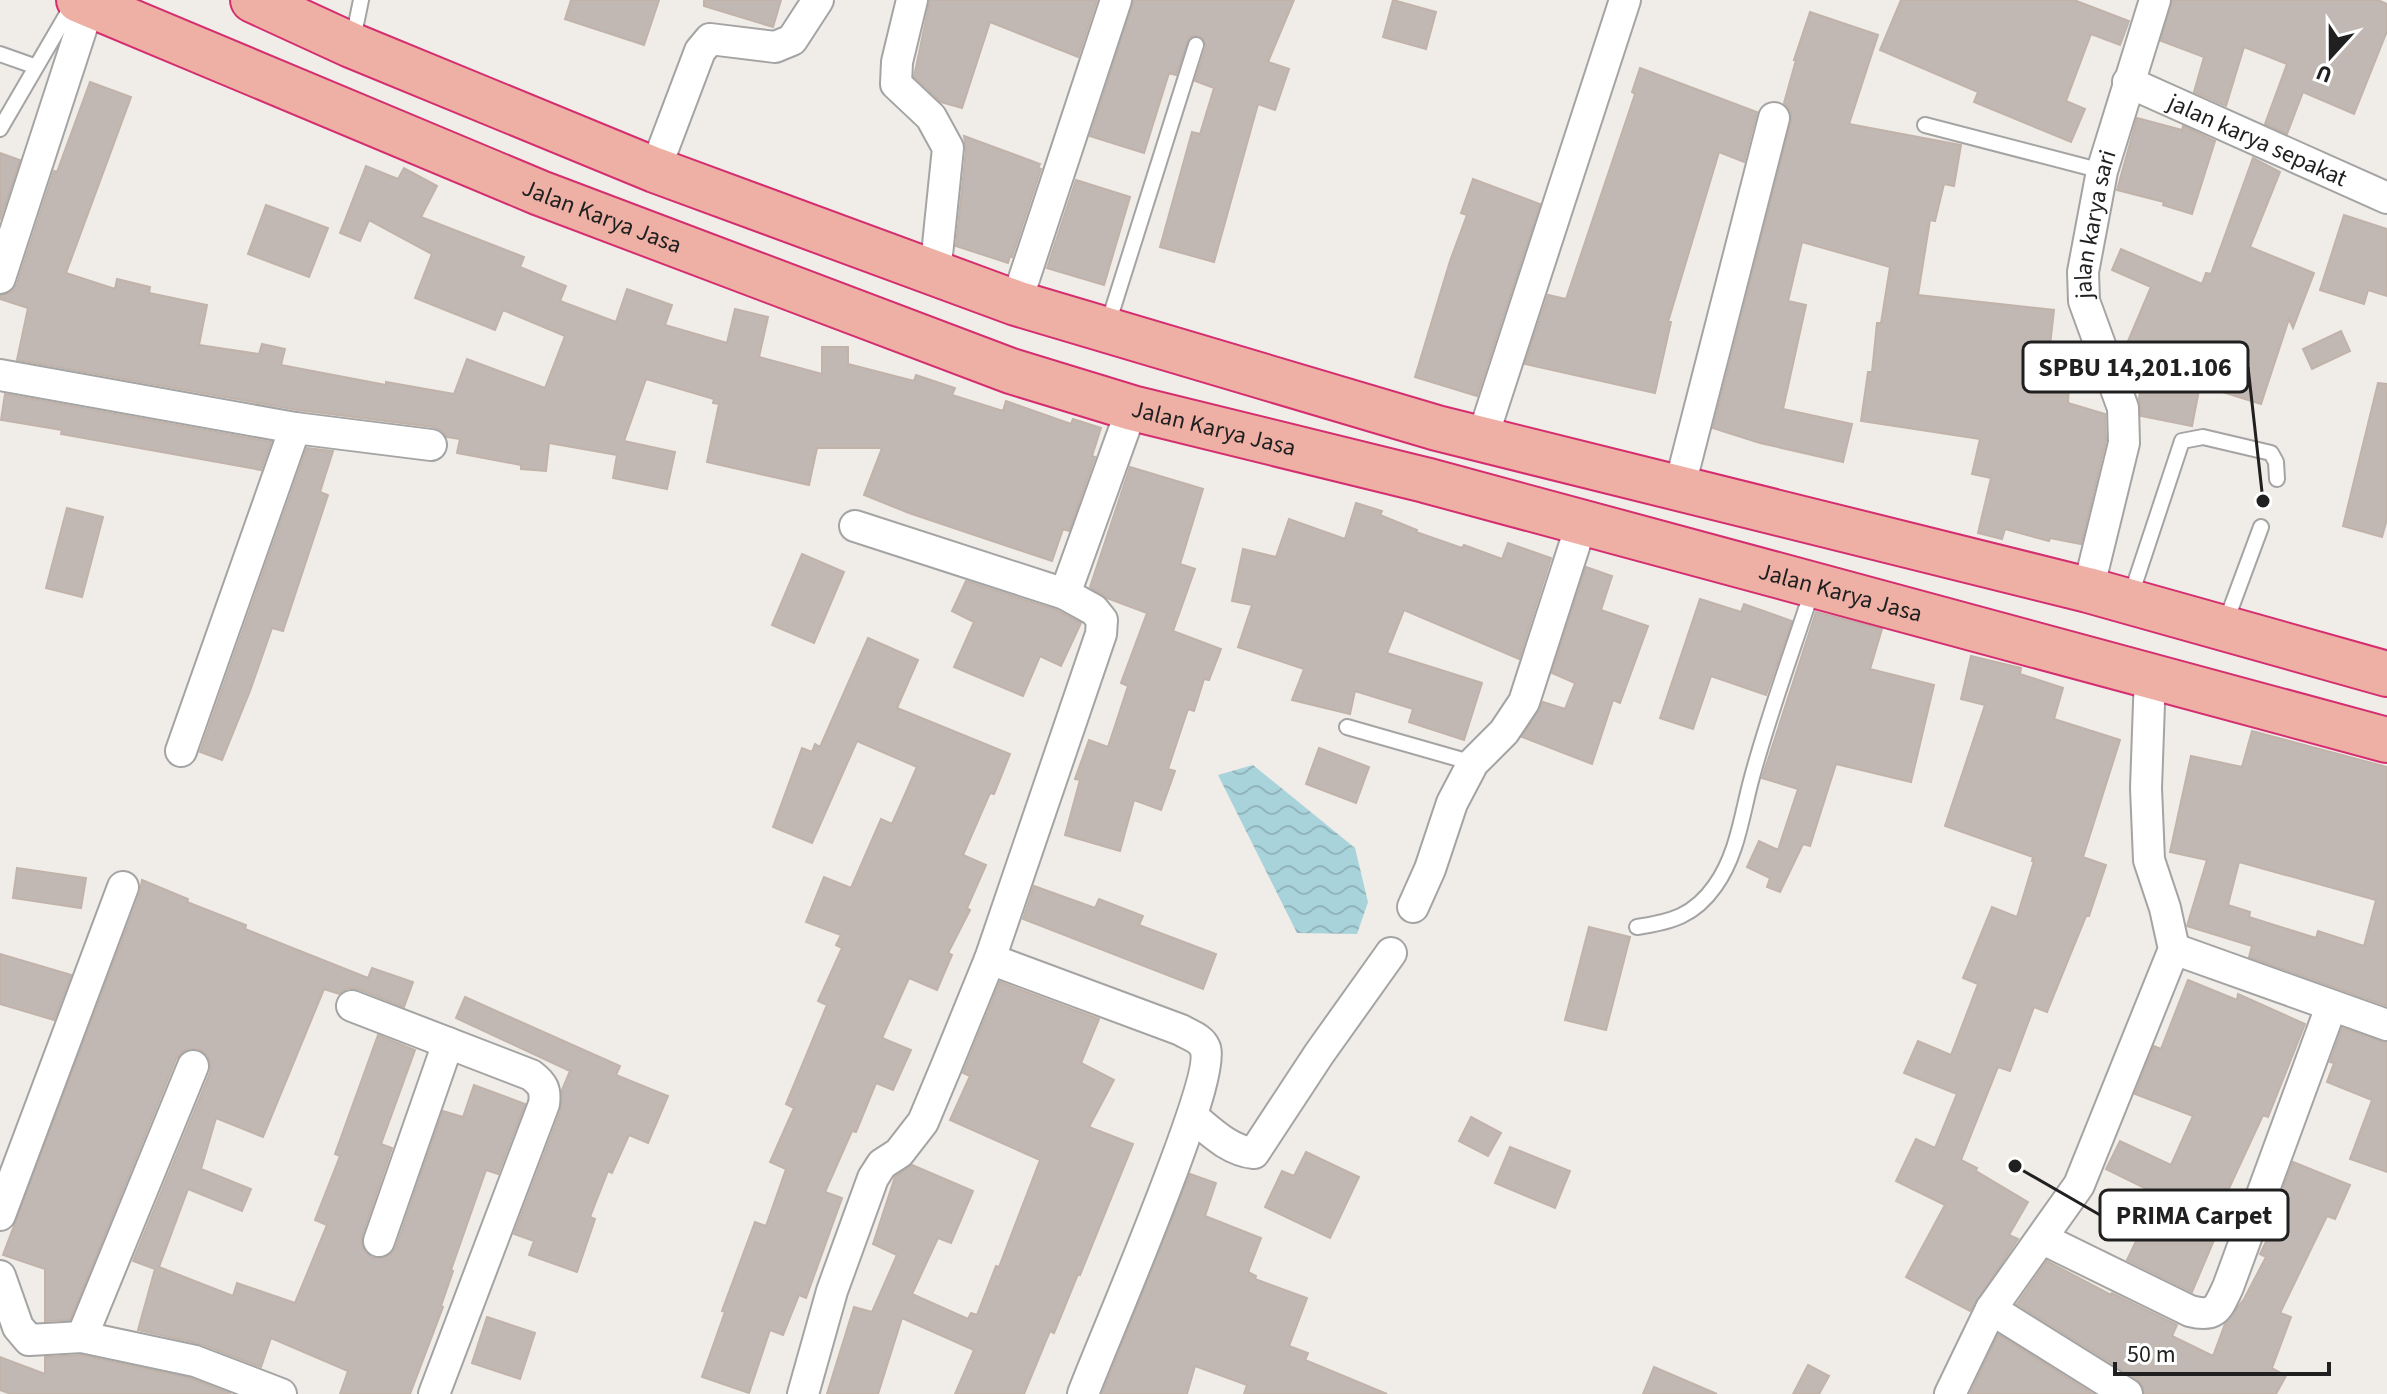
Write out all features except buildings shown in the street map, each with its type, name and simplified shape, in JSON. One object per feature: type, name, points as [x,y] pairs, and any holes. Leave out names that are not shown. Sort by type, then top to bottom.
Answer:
[{"type":"highway","points":[[253,0],[351,45],[655,170],[1016,303],[1437,428],[2108,596],[2387,674]]},
{"type":"highway","name":"Jalan Karya Jasa","points":[[81,2],[540,193],[1011,371],[1132,408],[1425,480],[2387,740]]},
{"type":"highway","points":[[1425,480],[1437,428]]},
{"type":"street","points":[[655,170],[700,51],[710,39],[775,47],[792,40],[818,0]]},
{"type":"street","points":[[912,0],[897,62],[896,84],[931,117],[948,148],[935,274]]},
{"type":"street","points":[[1016,303],[1116,0]]},
{"type":"street","points":[[1482,439],[1625,0]]},
{"type":"street","name":"jalan karya sari","points":[[2108,596],[2124,443],[2123,408],[2084,301],[2083,272],[2102,171],[2155,0]]},
{"type":"street","points":[[0,278],[81,2]]},
{"type":"street","name":"jalan karya sepakat","points":[[2128,82],[2387,198]]},
{"type":"street","points":[[1679,489],[1774,118]]},
{"type":"street","points":[[0,375],[295,428],[431,445]]},
{"type":"street","points":[[1065,594],[1132,408]]},
{"type":"street","points":[[181,751],[295,428]]},
{"type":"street","points":[[1413,907],[1430,869],[1452,803],[1473,763],[1504,732],[1524,702],[1582,522]]},
{"type":"street","points":[[803,1394],[832,1291],[873,1178],[882,1164],[899,1153],[923,1122],[990,959],[1101,634],[1102,620],[1094,610],[1065,594],[855,526]]},
{"type":"street","points":[[1950,1394],[1991,1309],[2079,1185],[2174,949],[2165,908],[2149,860],[2146,788],[2150,675]]},
{"type":"street","points":[[0,1215],[123,887]]},
{"type":"street","points":[[2174,949],[2387,1025]]},
{"type":"street","points":[[1193,1117],[1220,1139],[1245,1152],[1254,1153],[1391,953]]},
{"type":"street","points":[[990,959],[1181,1030],[1199,1040],[1206,1049],[1207,1063],[1193,1117],[1083,1394]]},
{"type":"street","points":[[352,1006],[531,1075],[541,1082],[546,1093],[434,1394]]},
{"type":"street","points":[[2043,1239],[2190,1311],[2212,1313],[2228,1287],[2328,1015]]},
{"type":"street","points":[[379,1241],[448,1043]]},
{"type":"street","points":[[82,1337],[193,1066]]},
{"type":"street","points":[[0,1276],[18,1327],[13,1341],[82,1337],[195,1361],[281,1394]]},
{"type":"street","points":[[1991,1309],[2127,1394]]},
{"type":"lane","points":[[351,45],[361,0]]},
{"type":"lane","points":[[0,129],[34,66],[81,2]]},
{"type":"lane","points":[[1106,329],[1196,45]]},
{"type":"lane","points":[[0,54],[34,66]]},
{"type":"lane","points":[[1925,125],[2102,171]]},
{"type":"lane","points":[[2108,596],[2182,441],[2203,437],[2271,453],[2276,462],[2277,479]]},
{"type":"lane","points":[[2223,629],[2261,527]]},
{"type":"lane","points":[[1637,927],[1683,917],[1714,888],[1727,864],[1813,586]]},
{"type":"lane","points":[[1347,727],[1473,763]]},
{"type":"water","points":[[1253,765],[1355,848],[1368,902],[1357,934],[1297,933],[1218,775]]},
{"type":"place","name":"SPBU 14,201.106","points":[[2263,501]]},
{"type":"place","name":"PRIMA Carpet","points":[[2015,1166]]}]
